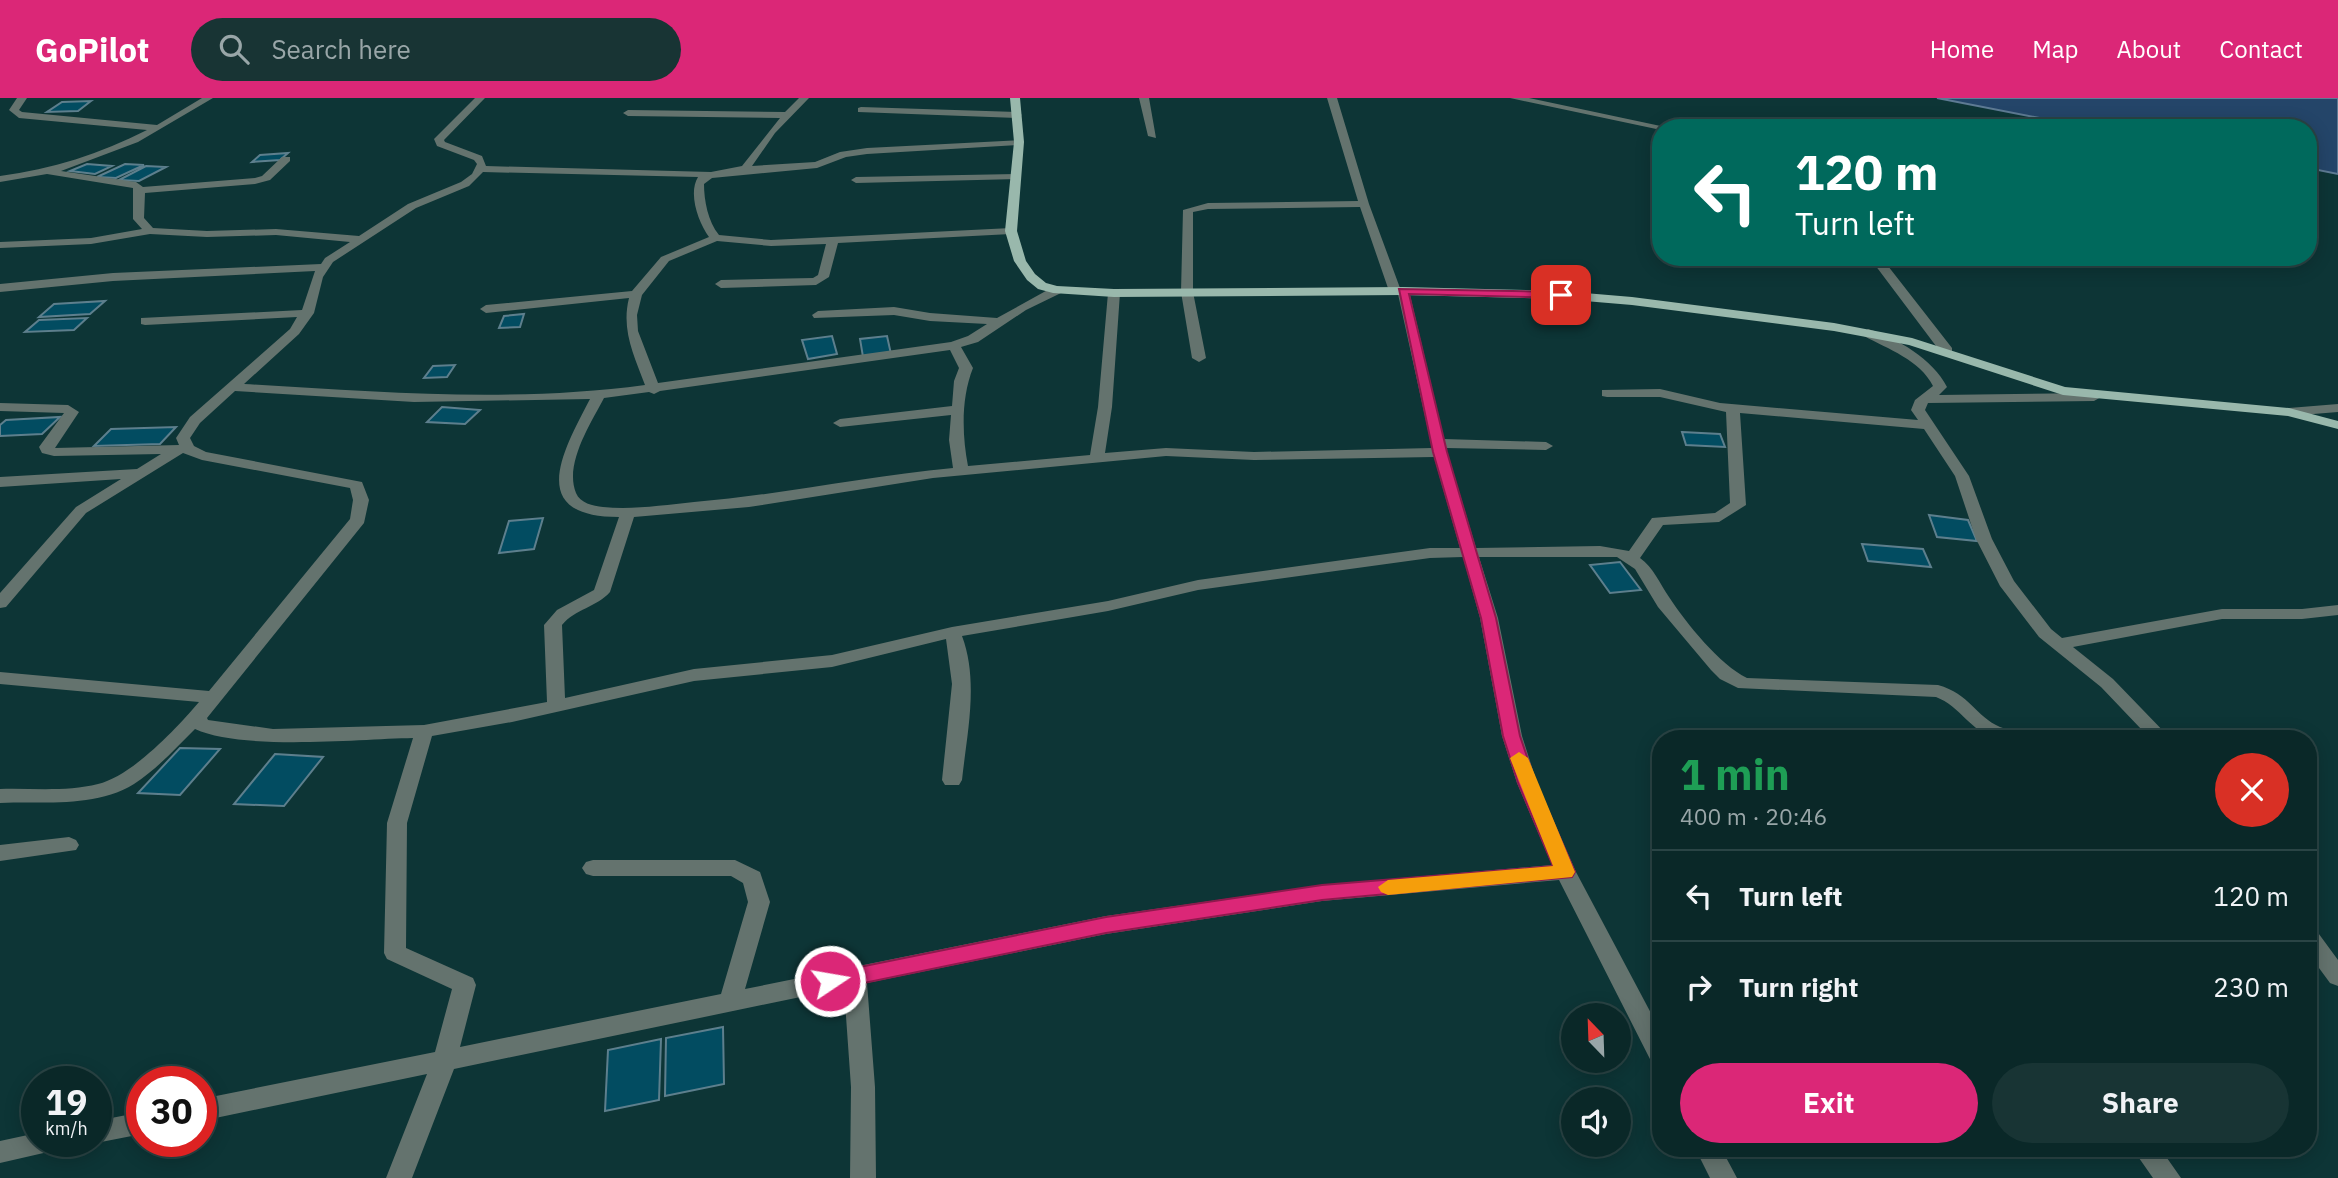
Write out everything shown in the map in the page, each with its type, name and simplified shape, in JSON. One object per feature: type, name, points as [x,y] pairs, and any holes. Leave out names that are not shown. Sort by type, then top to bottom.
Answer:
[{"type":"main road","points":[[1015,98],[1019,142],[1011,231],[1020,261],[1031,277],[1042,286],[1058,290],[1114,293],[1399,291],[1594,297],[1868,334],[1947,351],[2032,383],[2094,397],[2288,412],[2338,425]]},
{"type":"street","points":[[16,112],[22,98]]},
{"type":"street","points":[[51,173],[159,129],[208,98]]},
{"type":"street","points":[[480,98],[439,139],[440,144],[447,149],[478,158],[482,169]]},
{"type":"street","points":[[743,170],[804,98]]},
{"type":"street","points":[[1144,98],[1153,136]]},
{"type":"street","points":[[1332,98],[1346,137],[1364,204],[1399,291],[1439,447],[1489,618],[1512,736],[1527,783],[1565,872],[1652,1039]]},
{"type":"street","points":[[1515,98],[1652,125]]},
{"type":"street","points":[[861,110],[1017,115]]},
{"type":"street","points":[[0,113],[16,112],[159,129]]},
{"type":"street","points":[[628,113],[786,116]]},
{"type":"street","points":[[183,449],[183,438],[195,419],[295,331],[308,313],[322,267],[359,239],[425,200],[465,184],[482,169],[708,174],[807,167],[827,163],[844,154],[867,150],[1019,142]]},
{"type":"street","points":[[140,190],[255,181],[266,178],[286,159]]},
{"type":"street","points":[[0,179],[51,173],[136,185],[140,190],[138,219],[150,231]]},
{"type":"street","points":[[708,174],[700,181],[698,196],[710,233],[716,239]]},
{"type":"street","points":[[856,180],[1016,177]]},
{"type":"street","points":[[1199,358],[1186,292],[1186,214],[1191,208],[1364,204]]},
{"type":"street","points":[[0,245],[91,241],[150,231],[207,234],[276,232],[359,239]]},
{"type":"street","points":[[654,390],[632,331],[631,315],[636,294],[665,260],[716,239],[749,243],[1011,231]]},
{"type":"street","points":[[720,284],[816,281],[823,276],[833,240]]},
{"type":"street","points":[[1882,266],[1947,351]]},
{"type":"street","points":[[0,288],[113,277],[322,267]]},
{"type":"street","points":[[0,299],[16,286]]},
{"type":"street","points":[[230,387],[414,398],[599,396],[654,390],[953,346],[973,339],[996,321],[1058,290]]},
{"type":"street","points":[[1097,459],[1105,407],[1114,293]]},
{"type":"street","points":[[486,309],[636,294]]},
{"type":"street","points":[[818,315],[894,311],[930,317],[996,321]]},
{"type":"street","points":[[145,321],[308,313]]},
{"type":"street","points":[[1868,334],[1925,366],[1937,377],[1940,387],[1920,403],[1918,410],[1962,476],[1984,539],[2006,582],[2057,643],[2107,683],[2151,730]]},
{"type":"street","points":[[953,346],[961,355],[966,368],[958,410],[955,450],[961,472]]},
{"type":"street","points":[[1608,393],[1660,393],[1733,408],[1927,425]]},
{"type":"street","points":[[599,396],[573,445],[567,466],[569,493],[577,505],[600,512],[749,502],[961,472],[1166,452],[1254,456],[1439,447],[1546,446]]},
{"type":"street","points":[[1925,399],[2094,397]]},
{"type":"street","points":[[0,407],[68,409],[72,412],[46,447],[54,452],[183,449],[202,456],[357,485],[361,500],[358,520],[197,717],[135,772],[113,786],[86,792],[0,796]]},
{"type":"street","points":[[0,407],[3,412],[0,418]]},
{"type":"street","points":[[1632,558],[1658,521],[1719,517],[1738,505],[1733,408]]},
{"type":"street","points":[[2288,412],[2338,408]]},
{"type":"street","points":[[840,423],[958,410]]},
{"type":"street","points":[[0,603],[6,589],[81,510],[183,449]]},
{"type":"street","points":[[0,482],[141,473]]},
{"type":"street","points":[[556,705],[554,625],[565,611],[592,600],[602,592],[628,512]]},
{"type":"street","points":[[197,717],[200,724],[209,728],[272,734],[424,731],[694,675],[832,661],[952,632],[1108,606],[1198,584],[1322,566],[1470,550],[1600,551],[1632,558],[1641,566],[1664,603],[1717,666],[1726,675],[1744,684],[1938,691],[1964,703],[1985,726],[1994,730]]},
{"type":"street","points":[[2057,643],[2222,614],[2302,614],[2338,610]]},
{"type":"street","points":[[952,632],[960,648],[962,669],[952,780]]},
{"type":"street","points":[[0,678],[213,697]]},
{"type":"street","points":[[399,1178],[445,1060],[465,985],[395,953],[397,823],[424,731]]},
{"type":"street","points":[[0,853],[69,845]]},
{"type":"street","points":[[593,867],[735,868],[752,878],[759,902],[730,1002]]},
{"type":"street","points":[[217,1107],[1106,925],[1309,895],[1565,872]]},
{"type":"street","points":[[2317,948],[2338,977]]},
{"type":"street","points":[[855,976],[863,1087],[863,1178]]},
{"type":"street","points":[[0,1152],[21,1148]]},
{"type":"street","points":[[1713,1157],[1724,1178]]},
{"type":"street","points":[[2152,1157],[2168,1178]]},
{"type":"water","points":[[1937,98],[2338,98],[2338,174],[2317,170],[2317,119],[2045,119]]},
{"type":"building","points":[[91,101],[78,111],[47,112],[62,102]]},
{"type":"building","points":[[288,153],[280,160],[252,162],[260,155]]},
{"type":"building","points":[[87,164],[112,166],[95,174],[70,171]]},
{"type":"building","points":[[125,164],[144,165],[116,178],[97,177]]},
{"type":"building","points":[[146,166],[166,167],[139,181],[119,180]]},
{"type":"building","points":[[105,301],[90,314],[39,317],[54,304]]},
{"type":"building","points":[[524,314],[520,327],[499,328],[504,316]]},
{"type":"building","points":[[87,318],[74,330],[25,332],[39,320]]},
{"type":"building","points":[[832,336],[837,354],[808,359],[802,340]]},
{"type":"building","points":[[887,336],[891,354],[863,357],[860,339]]},
{"type":"building","points":[[455,365],[447,377],[424,378],[433,366]]},
{"type":"building","points":[[442,407],[480,410],[465,424],[427,422]]},
{"type":"building","points":[[60,417],[42,434],[0,436],[0,425],[6,420]]},
{"type":"building","points":[[176,427],[160,444],[94,446],[111,429]]},
{"type":"building","points":[[1682,432],[1720,434],[1725,447],[1686,445]]},
{"type":"building","points":[[1929,515],[1968,520],[1977,541],[1937,537]]},
{"type":"building","points":[[543,518],[534,549],[499,553],[509,521]]},
{"type":"building","points":[[1862,544],[1923,549],[1931,567],[1868,561]]},
{"type":"building","points":[[1620,562],[1641,590],[1610,593],[1590,565]]},
{"type":"building","points":[[180,748],[220,749],[180,795],[138,793]]},
{"type":"building","points":[[275,754],[323,757],[284,806],[234,804]]},
{"type":"building","points":[[723,1027],[724,1084],[665,1096],[666,1038]]},
{"type":"building","points":[[661,1039],[659,1100],[605,1111],[608,1050]]},
{"type":"slow traffic","points":[[1388,887],[1565,872],[1519,758]]},
{"type":"route","points":[[830,981],[1106,925],[1322,893],[1565,872],[1527,783],[1512,736],[1489,618],[1475,562],[1440,452],[1403,291],[1561,295]]}]
